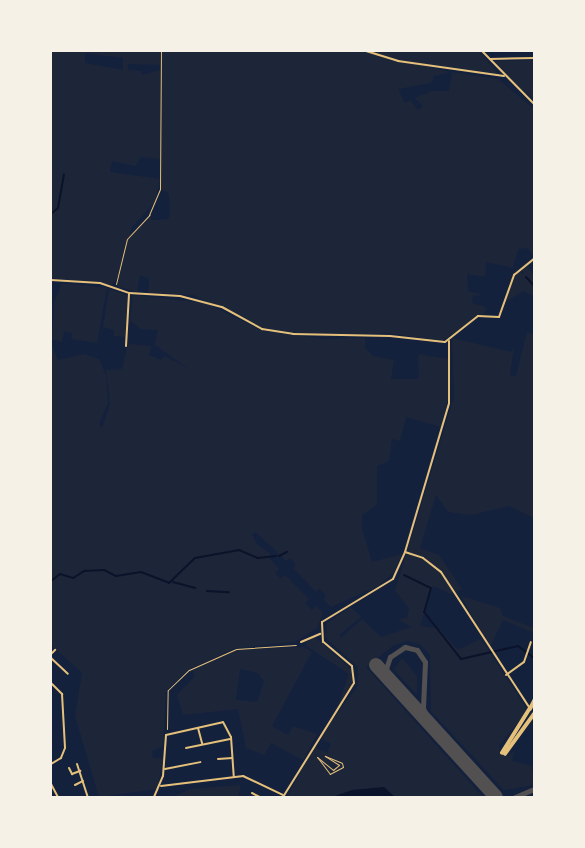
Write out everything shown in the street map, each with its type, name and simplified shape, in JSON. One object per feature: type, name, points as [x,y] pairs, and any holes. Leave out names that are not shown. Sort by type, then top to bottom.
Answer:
[{"type":"highway","points":[[504,754],[534,701]]},
{"type":"highway","points":[[517,732],[534,713],[530,707]]},
{"type":"street","points":[[366,51],[398,61],[503,76]]},
{"type":"street","points":[[482,51],[503,76],[534,104]]},
{"type":"street","points":[[489,59],[534,58]]},
{"type":"street","points":[[51,280],[113,287],[129,293],[180,296],[222,307],[262,329],[302,336],[449,340],[478,316],[499,317],[514,275],[534,259]]},
{"type":"street","points":[[126,346],[129,293]]},
{"type":"street","points":[[301,642],[320,634],[328,615],[393,579],[405,552],[449,403],[449,340]]},
{"type":"street","points":[[405,552],[436,567],[530,707]]},
{"type":"street","points":[[160,786],[234,776],[252,778],[284,797],[354,683],[352,666],[326,645],[320,634]]},
{"type":"street","points":[[506,675],[526,658],[531,642]]},
{"type":"street","points":[[55,650],[51,656],[68,674]]},
{"type":"street","points":[[51,682],[62,694],[65,748],[61,758],[51,764]]},
{"type":"street","points":[[526,699],[534,701]]},
{"type":"street","points":[[154,797],[164,769],[166,734],[223,722],[231,739],[234,776]]},
{"type":"street","points":[[198,727],[202,744]]},
{"type":"street","points":[[186,748],[231,739]]},
{"type":"street","points":[[218,759],[233,758]]},
{"type":"street","points":[[164,769],[200,762]]},
{"type":"street","points":[[77,764],[89,797]]},
{"type":"street","points":[[69,768],[72,774],[80,771]]},
{"type":"street","points":[[75,785],[85,780]]},
{"type":"street","points":[[51,784],[58,797]]},
{"type":"street","points":[[252,793],[260,797]]},
{"type":"path","points":[[113,287],[133,228],[149,215],[159,196],[161,51]]},
{"type":"path","points":[[166,734],[167,690],[189,670],[233,650],[301,642]]},
{"type":"path","points":[[317,757],[330,774],[342,767],[325,756],[339,765],[331,770],[317,757]]},
{"type":"shaded area","points":[[51,51],[160,51],[160,65],[128,64],[128,70],[141,71],[142,75],[160,70],[160,159],[141,157],[135,166],[112,161],[110,172],[160,179],[155,202],[132,227],[129,235],[150,216],[152,220],[168,219],[170,215],[169,194],[161,189],[162,51],[359,51],[450,72],[434,76],[431,83],[398,89],[405,103],[410,100],[418,110],[423,106],[415,98],[431,91],[449,91],[452,72],[498,79],[534,109],[534,257],[528,248],[518,249],[513,268],[486,262],[485,277],[467,274],[468,291],[483,295],[473,296],[472,303],[486,307],[485,313],[442,341],[387,333],[322,337],[263,328],[193,295],[148,293],[149,278],[140,276],[137,292],[117,286],[128,236],[118,277],[112,285],[51,278]],"holes":[[[85,53],[123,58],[123,70],[85,63]]]},
{"type":"shaded area","points":[[367,51],[479,51],[500,76],[399,60]]},
{"type":"shaded area","points":[[534,60],[534,99],[510,81],[493,61]]},
{"type":"shaded area","points":[[528,266],[534,276],[534,296],[523,291],[504,303],[516,274],[519,270],[524,275],[522,269]]},
{"type":"shaded area","points":[[62,283],[107,288],[97,343],[71,339],[72,333],[64,332],[62,342],[52,339],[54,302]]},
{"type":"shaded area","points":[[109,289],[128,295],[125,337],[114,336],[114,330],[103,327]]},
{"type":"shaded area","points":[[133,295],[205,303],[263,331],[323,339],[365,338],[365,348],[373,356],[394,360],[391,379],[419,379],[418,354],[449,359],[450,390],[441,427],[406,417],[400,441],[392,439],[389,461],[377,466],[377,505],[362,515],[362,528],[372,562],[402,554],[394,572],[378,586],[331,607],[323,599],[326,595],[319,589],[316,592],[293,568],[296,565],[290,558],[286,561],[256,532],[252,534],[257,544],[273,556],[269,558],[279,569],[275,573],[281,579],[285,575],[309,599],[305,603],[312,610],[316,606],[323,613],[317,628],[295,642],[236,648],[188,670],[166,691],[163,746],[152,751],[153,758],[163,759],[157,789],[99,797],[75,716],[82,673],[51,645],[51,343],[58,360],[84,354],[99,359],[106,375],[108,403],[99,424],[102,428],[110,404],[106,370],[122,369],[128,344],[151,346],[149,355],[161,360],[165,356],[189,369],[155,345],[158,330],[141,329],[130,321]]},
{"type":"shaded area","points":[[527,332],[534,335],[534,518],[509,506],[471,515],[448,512],[436,495],[420,548],[439,555],[462,589],[451,594],[433,586],[420,626],[438,628],[458,650],[481,639],[526,708],[524,716],[499,745],[500,752],[508,756],[514,751],[512,761],[532,766],[534,785],[504,790],[431,711],[430,655],[421,645],[408,641],[394,645],[366,667],[483,797],[374,797],[363,789],[332,797],[287,797],[314,747],[327,753],[331,744],[319,737],[358,686],[358,667],[326,638],[327,623],[351,607],[361,617],[339,635],[341,638],[362,619],[381,637],[411,627],[398,619],[407,618],[409,608],[395,591],[454,397],[452,338],[511,352],[514,347],[510,375],[516,376]]},
{"type":"shaded area","points":[[461,596],[500,608],[503,616],[534,628],[534,633],[503,620],[490,647]]},
{"type":"shaded area","points":[[314,636],[352,670],[352,686],[336,710],[349,674],[305,645]]},
{"type":"shaded area","points":[[304,647],[312,652],[272,726],[288,735],[293,726],[317,734],[303,760],[271,743],[264,755],[246,748],[238,709],[183,715],[177,695],[195,676],[192,669],[233,650]],"holes":[[[240,669],[258,673],[264,681],[257,702],[236,700]]]},
{"type":"shaded area","points":[[402,658],[417,676],[417,695],[394,670]]},
{"type":"shaded area","points":[[241,785],[238,797],[172,797],[190,789]]},
{"type":"shaded area","points":[[384,787],[395,797],[332,797],[352,790]]},
{"type":"waterway","points":[[51,214],[58,208],[64,175]]},
{"type":"waterway","points":[[526,277],[534,286]]},
{"type":"waterway","points":[[51,581],[60,574],[73,578],[84,571],[104,570],[116,576],[141,572],[169,583],[195,558],[239,550],[258,558],[276,556]]},
{"type":"waterway","points":[[279,556],[287,552]]},
{"type":"waterway","points":[[404,575],[431,588],[424,612],[461,659],[518,646],[534,658]]},
{"type":"waterway","points":[[173,582],[195,588]]},
{"type":"waterway","points":[[207,591],[229,592]]},
{"type":"taxiway","points":[[391,681],[386,669],[390,657],[405,647],[417,650],[425,662],[423,708],[430,725]]},
{"type":"taxiway","points":[[515,797],[534,789]]},
{"type":"runway","points":[[376,665],[496,797]]}]
